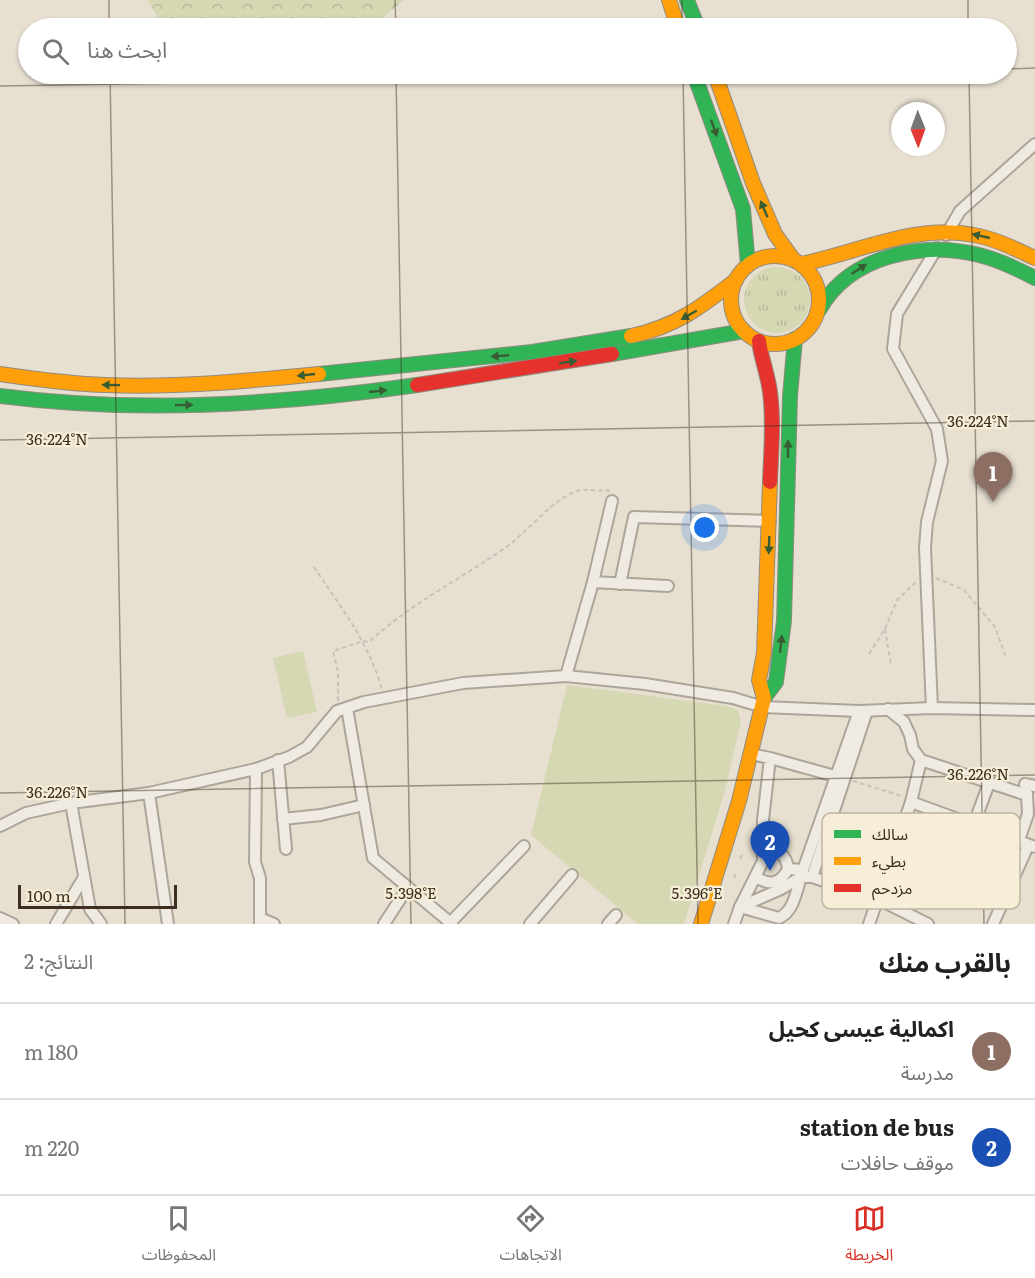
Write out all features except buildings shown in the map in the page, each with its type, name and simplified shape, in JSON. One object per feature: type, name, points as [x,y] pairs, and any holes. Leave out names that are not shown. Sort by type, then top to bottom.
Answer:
[{"type":"main road","points":[[669,0],[675,18]]},
{"type":"main road","points":[[687,0],[694,18]]},
{"type":"main road","points":[[698,84],[743,209],[748,265]]},
{"type":"main road","points":[[718,84],[753,183],[775,234],[797,262]]},
{"type":"main road","points":[[797,262],[830,258],[913,235],[948,232],[992,239],[1035,258]]},
{"type":"main road","points":[[736,280],[732,289],[734,316],[744,331],[759,341],[777,344],[795,339],[812,324],[823,301],[849,276],[867,263],[889,255],[906,251],[937,249],[973,253],[996,260],[1035,278]]},
{"type":"main road","points":[[0,374],[80,384],[145,386],[234,382],[550,351],[665,327],[689,316],[736,280],[748,265],[765,257],[784,257],[807,269],[817,284],[819,310]]},
{"type":"main road","points":[[0,396],[81,405],[247,404],[406,388],[744,331]]},
{"type":"main road","points":[[701,924],[739,801],[764,702],[776,682],[784,621],[790,396],[795,339]]},
{"type":"main road","points":[[759,341],[770,390],[772,420],[765,641],[759,680],[764,702]]},
{"type":"street","points":[[932,708],[926,573],[927,522],[942,461],[937,429],[893,349],[897,314],[960,211],[1035,144]]},
{"type":"street","points":[[566,676],[593,582],[612,501]]},
{"type":"street","points":[[620,584],[634,517],[770,521]]},
{"type":"street","points":[[593,582],[668,586]]},
{"type":"street","points":[[0,826],[26,813],[71,803],[148,793],[256,768],[307,747],[342,710],[384,698],[464,683],[566,676],[645,684],[764,702],[863,711],[932,708],[1035,710]]},
{"type":"street","points":[[888,709],[904,722],[913,749],[921,760],[1027,795]]},
{"type":"street","points":[[342,710],[374,858],[451,923],[524,846]]},
{"type":"street","points":[[827,813],[863,711]]},
{"type":"street","points":[[751,754],[840,777]]},
{"type":"street","points":[[735,924],[740,907],[763,861],[763,820],[770,758]]},
{"type":"street","points":[[278,760],[286,849]]},
{"type":"street","points":[[906,813],[921,760]]},
{"type":"street","points":[[256,768],[255,862],[260,878],[260,921],[274,924]]},
{"type":"street","points":[[978,813],[989,783]]},
{"type":"street","points":[[1020,860],[1027,844],[1028,814],[1025,784],[1035,786]]},
{"type":"street","points":[[148,793],[168,924]]},
{"type":"street","points":[[910,802],[942,813]]},
{"type":"street","points":[[71,803],[90,909],[101,924]]},
{"type":"street","points":[[283,819],[321,815],[364,805]]},
{"type":"street","points":[[740,907],[779,918],[785,915],[805,875],[822,827]]},
{"type":"street","points":[[756,878],[765,883],[776,882],[784,877],[788,869],[787,860],[783,854],[764,844]]},
{"type":"street","points":[[788,869],[822,881]]},
{"type":"street","points":[[530,924],[572,875]]},
{"type":"street","points":[[740,907],[781,889],[805,875]]},
{"type":"street","points":[[56,924],[84,877]]},
{"type":"street","points":[[384,924],[408,887]]},
{"type":"street","points":[[869,924],[874,909]]},
{"type":"street","points":[[898,909],[928,924]]},
{"type":"street","points":[[993,924],[999,909]]},
{"type":"street","points":[[608,924],[616,915]]},
{"type":"street","points":[[0,918],[13,924]]},
{"type":"path","points":[[342,710],[333,651],[363,641],[369,642],[389,623],[435,591],[507,547],[569,494],[586,488],[599,491],[608,490],[612,501]]},
{"type":"path","points":[[314,567],[363,641],[377,673],[384,698]]},
{"type":"path","points":[[869,654],[885,629],[897,600],[926,573],[964,590],[994,627],[1006,658]]},
{"type":"path","points":[[885,629],[891,665]]},
{"type":"path","points":[[840,777],[903,796],[910,802]]},
{"type":"path","points":[[740,859],[743,852]]},
{"type":"path","points":[[734,878],[737,871]]},
{"type":"green space","points":[[148,0],[404,0],[381,18],[158,18]]},
{"type":"green space","points":[[777,267],[790,270],[800,277],[807,287],[810,300],[807,313],[800,323],[790,330],[777,333],[764,330],[754,323],[747,313],[744,300],[747,287],[754,277],[764,270]]},
{"type":"green space","points":[[303,651],[317,712],[287,718],[273,658]]},
{"type":"green space","points":[[567,685],[726,706],[738,710],[741,722],[724,794],[684,924],[638,924],[531,835]]},
{"type":"traffic: fast","points":[[687,0],[694,18]]},
{"type":"traffic: fast","points":[[698,84],[743,209],[748,265]]},
{"type":"traffic: fast","points":[[819,310],[832,291],[849,276],[868,265],[912,252],[957,251],[979,255],[1001,262],[1035,278]]},
{"type":"traffic: fast","points":[[612,354],[744,331]]},
{"type":"traffic: fast","points":[[319,374],[532,352],[631,336]]},
{"type":"traffic: fast","points":[[764,698],[776,682],[784,621],[790,396],[795,339]]},
{"type":"traffic: fast","points":[[0,396],[104,405],[209,405],[313,398],[417,385]]},
{"type":"traffic: slow","points":[[669,0],[675,18]]},
{"type":"traffic: slow","points":[[718,84],[753,183],[775,234],[793,259]]},
{"type":"traffic: slow","points":[[801,264],[909,236],[952,232],[990,239],[1035,258]]},
{"type":"traffic: slow","points":[[775,256],[792,259],[806,269],[816,283],[819,300],[816,317],[806,331],[792,341],[775,344],[758,341],[744,331],[734,317],[731,300],[734,283],[744,269],[758,259],[775,256]]},
{"type":"traffic: slow","points":[[631,336],[661,327],[687,315],[736,280]]},
{"type":"traffic: slow","points":[[0,374],[65,382],[132,386],[212,383],[319,374]]},
{"type":"traffic: slow","points":[[701,924],[739,801],[764,698],[759,680],[764,653],[770,482]]},
{"type":"traffic: jam","points":[[759,341],[771,403],[770,482]]},
{"type":"traffic: jam","points":[[417,385],[612,354]]},
{"type":"place","name":"اكمالية عيسى كحيل","points":[[993,502]]},
{"type":"place","name":"station de bus","points":[[770,871]]}]
